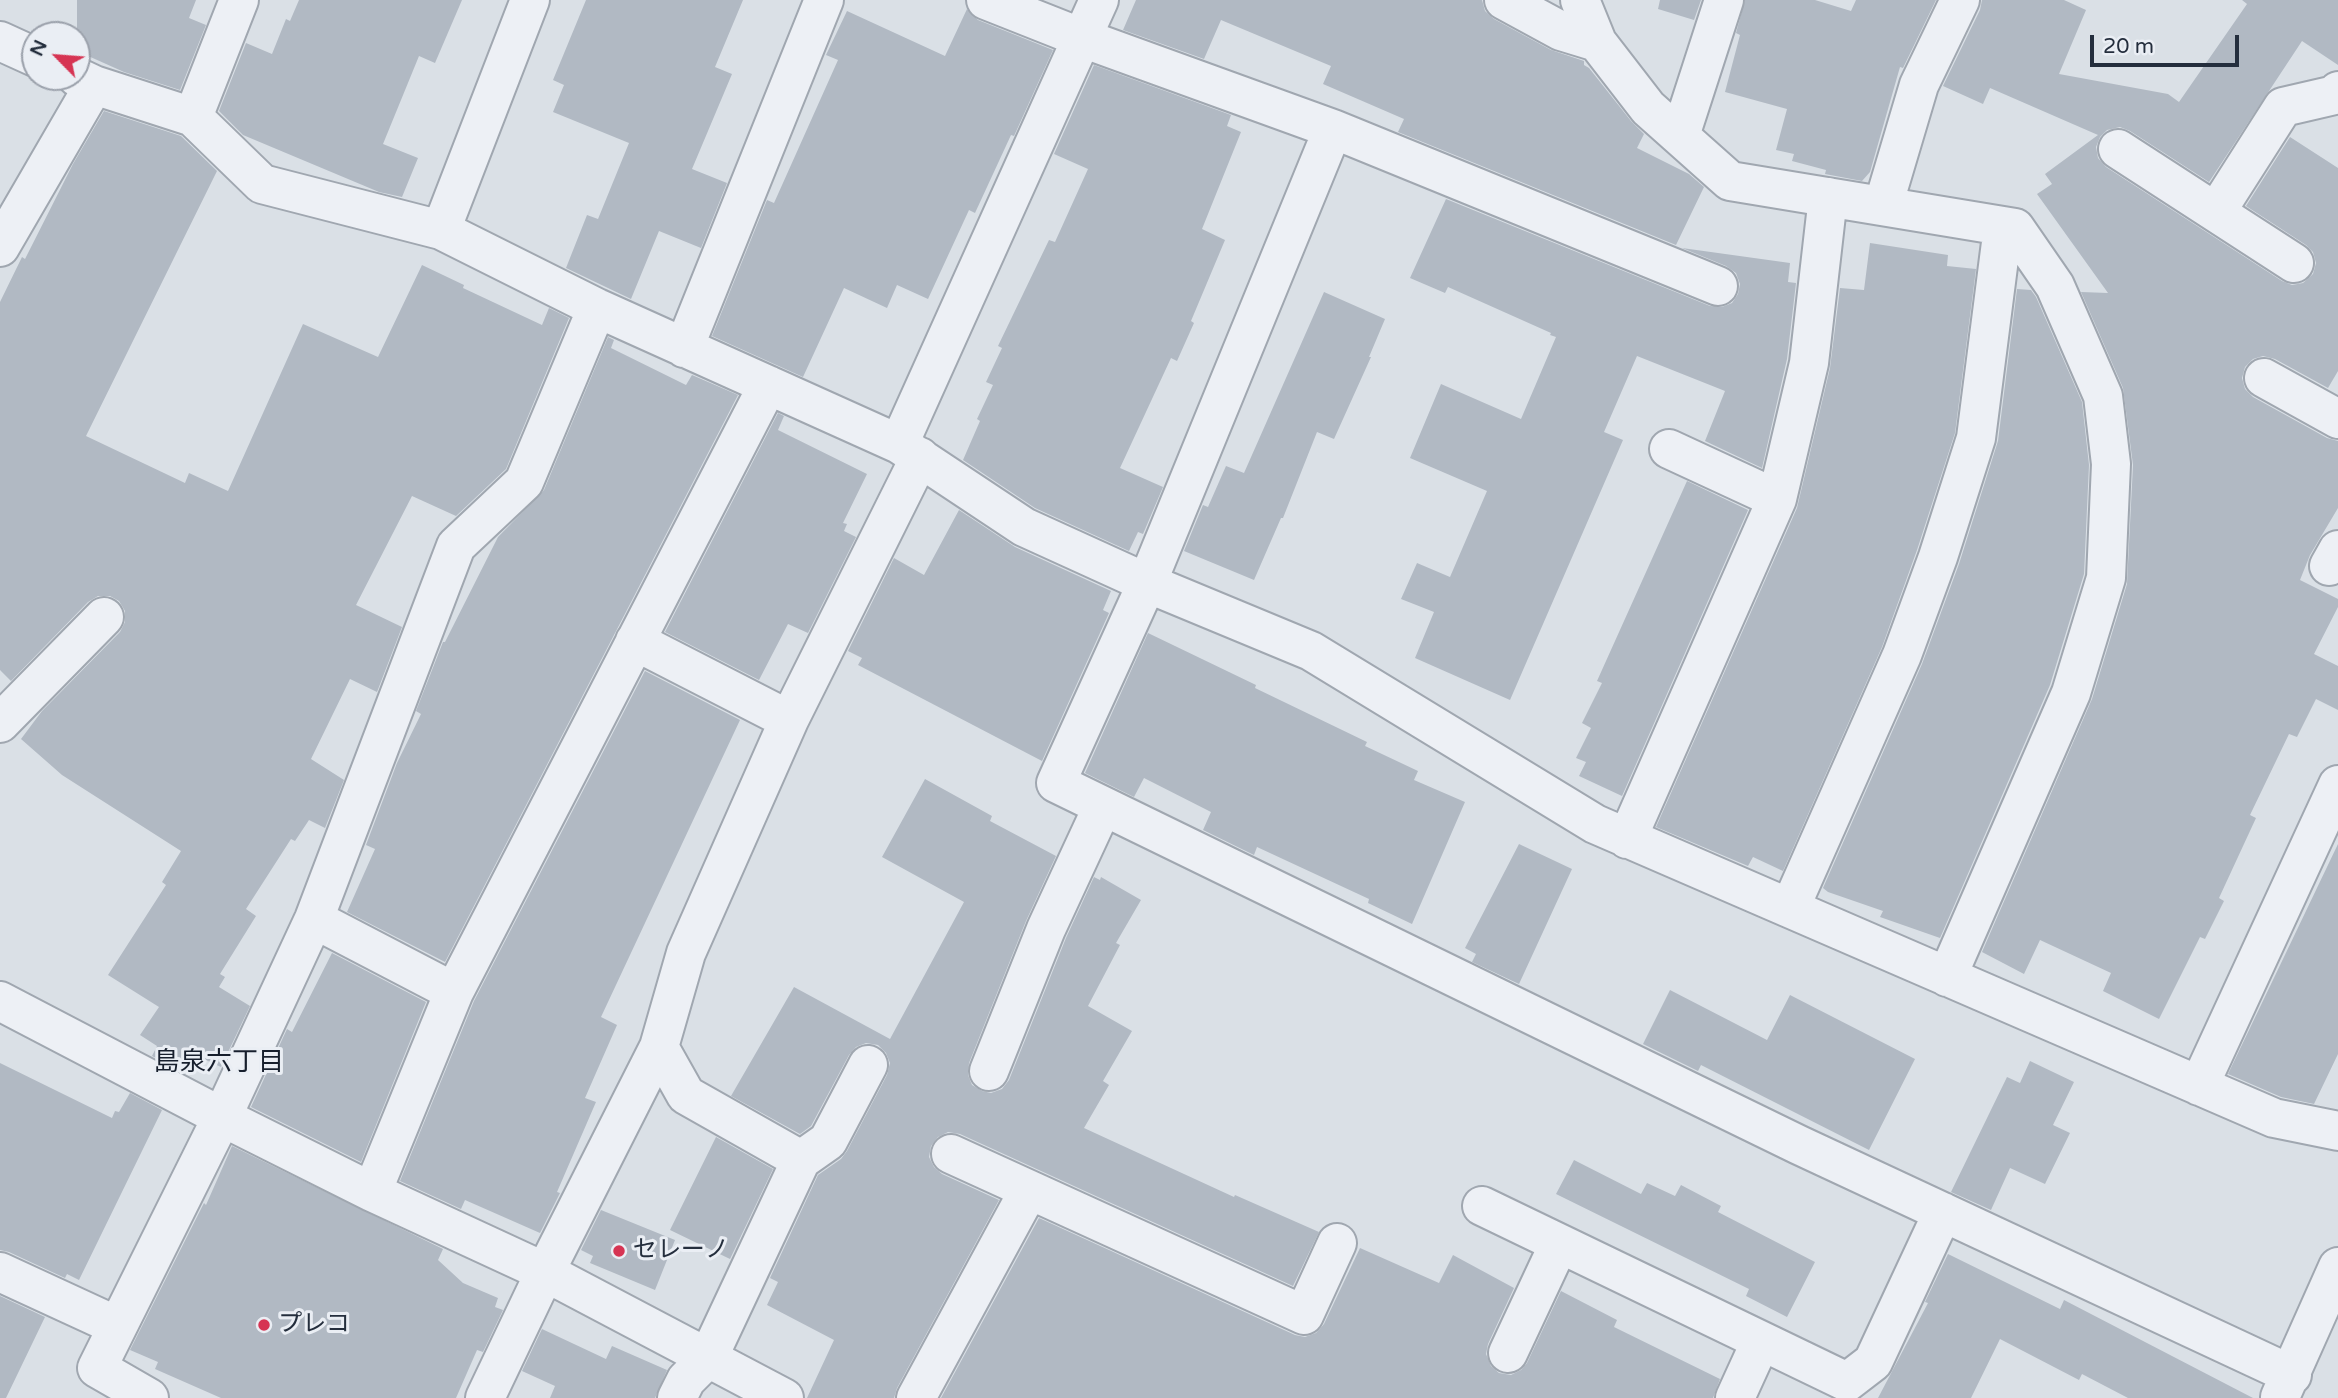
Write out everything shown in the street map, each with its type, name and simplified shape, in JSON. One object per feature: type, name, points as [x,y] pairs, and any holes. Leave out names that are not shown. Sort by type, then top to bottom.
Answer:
[{"type":"street","points":[[193,117],[239,0]]},
{"type":"street","points":[[441,230],[530,0]]},
{"type":"street","points":[[684,348],[824,0]]},
{"type":"street","points":[[986,0],[1082,38],[1333,129],[1718,286]]},
{"type":"street","points":[[485,1398],[545,1272],[659,1047],[686,953],[910,451],[1099,0]]},
{"type":"street","points":[[1504,0],[1562,31],[1597,42]]},
{"type":"street","points":[[1580,0],[1597,42],[1648,108],[1730,181],[2015,228],[2055,286],[2104,396],[2110,464],[2106,578],[2071,693],[1947,977]]},
{"type":"street","points":[[1680,136],[1724,0]]},
{"type":"street","points":[[1883,206],[1919,85],[1960,0]]},
{"type":"street","points":[[0,41],[21,51]]},
{"type":"street","points":[[91,83],[193,117],[262,184],[441,230],[597,308],[910,451],[1024,527],[1147,583],[1311,651],[1595,824],[1627,839],[2274,1118],[2338,1131]]},
{"type":"street","points":[[2216,212],[2283,107],[2335,95],[2338,90]]},
{"type":"street","points":[[0,247],[81,91]]},
{"type":"street","points":[[1333,129],[1147,583],[1056,783],[1786,1139],[1943,1212],[2286,1386],[2338,1267]]},
{"type":"street","points":[[2118,149],[2294,264]]},
{"type":"street","points":[[1627,839],[1777,499],[1809,363],[1828,197]]},
{"type":"street","points":[[1790,908],[1902,655],[1938,557],[1976,438],[2003,227]]},
{"type":"street","points":[[149,1398],[90,1383],[222,1117],[314,919],[456,546],[524,482],[597,308]]},
{"type":"street","points":[[2264,378],[2338,419]]},
{"type":"street","points":[[373,1192],[454,992],[768,385]]},
{"type":"street","points":[[1669,449],[1777,499]]},
{"type":"street","points":[[0,723],[104,617]]},
{"type":"street","points":[[635,641],[789,720]]},
{"type":"street","points":[[2199,1086],[2338,786]]},
{"type":"street","points":[[989,1071],[1046,929],[1102,806]]},
{"type":"street","points":[[314,919],[454,992]]},
{"type":"street","points":[[0,1001],[222,1117],[373,1192],[545,1272],[784,1398]]},
{"type":"street","points":[[659,1047],[686,1095],[801,1160]]},
{"type":"street","points":[[677,1398],[686,1380],[708,1358],[801,1160],[828,1141],[868,1065]]},
{"type":"street","points":[[951,1154],[1304,1315],[1337,1243]]},
{"type":"street","points":[[916,1398],[1029,1190]]},
{"type":"street","points":[[1482,1206],[1847,1382],[1873,1362],[1943,1212]]},
{"type":"street","points":[[1508,1353],[1559,1244]]},
{"type":"street","points":[[0,1272],[117,1326]]},
{"type":"street","points":[[1735,1398],[1761,1341]]},
{"type":"building","points":[[77,0],[196,0],[189,18],[206,25],[180,90],[124,72],[91,57],[91,21],[77,21]]},
{"type":"building","points":[[299,0],[462,0],[435,63],[419,56],[383,144],[418,158],[402,197],[379,192],[243,135],[219,111],[246,43],[272,54],[286,19],[290,21]]},
{"type":"building","points":[[586,0],[743,0],[715,67],[732,74],[692,169],[727,183],[701,248],[659,231],[631,299],[566,268],[587,215],[598,219],[629,143],[553,112],[564,85],[553,80]]},
{"type":"building","points":[[1136,0],[1482,0],[1485,11],[1494,19],[1551,50],[1584,61],[1584,65],[1644,134],[1637,148],[1689,174],[1704,187],[1676,245],[1398,132],[1404,119],[1323,84],[1331,66],[1221,20],[1204,59],[1123,30]]},
{"type":"building","points":[[1660,0],[1701,0],[1694,20],[1658,9]]},
{"type":"building","points":[[1745,0],[1815,0],[1851,11],[1856,0],[1936,0],[1903,68],[1900,67],[1870,172],[1862,181],[1825,174],[1826,170],[1792,161],[1794,154],[1776,150],[1787,109],[1725,92],[1740,35],[1736,33]]},
{"type":"building","points":[[1982,0],[2064,0],[2086,10],[2059,74],[2168,94],[2179,102],[2247,4],[2242,0],[2338,0],[2338,65],[2302,41],[2209,182],[2120,127],[2107,130],[2096,147],[2098,158],[2106,167],[2292,285],[2303,283],[2313,274],[2316,263],[2313,252],[2246,206],[2290,137],[2338,168],[2338,371],[2328,388],[2275,359],[2263,356],[2253,359],[2245,367],[2242,378],[2245,389],[2253,397],[2327,438],[2338,441],[2338,508],[2310,555],[2300,580],[2338,599],[2338,607],[2314,654],[2338,666],[2338,710],[2316,699],[2297,737],[2289,734],[2250,815],[2256,818],[2219,898],[2224,901],[2205,939],[2200,937],[2159,1019],[2103,991],[2111,973],[2040,940],[2024,974],[1982,952],[2092,699],[2127,584],[2133,465],[2123,388],[2081,292],[2108,293],[2037,194],[2052,184],[2045,174],[2098,135],[1990,88],[1983,104],[1943,86],[1980,10]]},
{"type":"building","points":[[967,9],[978,20],[1053,50],[1014,136],[1011,135],[975,213],[969,210],[928,299],[897,285],[887,308],[844,288],[803,377],[712,336],[767,200],[774,203],[838,60],[826,55],[847,11],[945,56]]},
{"type":"building","points":[[1094,65],[1231,115],[1227,126],[1241,132],[1202,229],[1225,240],[1177,361],[1171,358],[1120,468],[1163,487],[1143,534],[1138,532],[1129,551],[1035,508],[963,460],[980,421],[977,419],[993,385],[986,382],[1002,348],[998,346],[1049,240],[1055,242],[1088,169],[1054,154]]},
{"type":"building","points":[[104,111],[181,136],[217,171],[86,436],[185,483],[189,473],[228,491],[303,324],[378,357],[422,265],[464,285],[463,288],[542,325],[549,308],[569,318],[506,469],[456,516],[412,496],[356,605],[402,627],[377,692],[350,679],[311,759],[344,780],[325,828],[309,820],[295,841],[291,839],[246,909],[256,916],[220,974],[225,977],[219,987],[250,1006],[221,1067],[193,1054],[187,1065],[184,1063],[180,1070],[152,1056],[157,1046],[140,1035],[159,1007],[108,975],[166,885],[162,882],[181,851],[62,775],[21,739],[42,711],[120,632],[125,622],[125,611],[119,601],[110,596],[98,596],[88,602],[11,681],[0,670],[0,302],[22,257],[25,259],[73,164]]},
{"type":"building","points":[[1446,199],[1710,306],[1722,307],[1732,303],[1740,284],[1736,273],[1726,266],[1682,248],[1790,263],[1788,282],[1796,283],[1787,359],[1762,468],[1705,441],[1725,391],[1637,356],[1604,432],[1623,440],[1510,700],[1415,658],[1434,612],[1401,599],[1417,563],[1450,577],[1487,491],[1410,458],[1441,384],[1521,419],[1556,337],[1448,287],[1445,293],[1410,278]]},
{"type":"building","points":[[1870,243],[1948,255],[1947,266],[1976,269],[1955,433],[1882,647],[1783,871],[1753,857],[1748,866],[1656,827],[1797,508],[1830,368],[1840,288],[1864,290]]},
{"type":"building","points":[[2017,289],[2031,290],[2036,297],[2082,402],[2089,465],[2084,574],[2050,685],[1940,938],[1880,917],[1883,911],[1823,888],[1922,664],[1959,564],[1998,441]]},
{"type":"building","points":[[1324,292],[1385,319],[1334,439],[1317,432],[1283,518],[1254,580],[1184,551],[1203,505],[1208,507],[1226,466],[1244,473]]},
{"type":"building","points":[[608,337],[614,340],[611,348],[686,385],[692,375],[738,395],[445,962],[347,912],[375,849],[366,845],[397,763],[421,714],[416,711],[443,642],[498,537],[544,490]]},
{"type":"building","points":[[778,413],[784,416],[778,430],[867,474],[843,523],[847,524],[844,531],[856,537],[808,633],[788,624],[759,680],[665,632]]},
{"type":"building","points":[[1687,481],[1748,510],[1622,796],[1579,776],[1586,762],[1576,758],[1591,728],[1582,723],[1602,683],[1597,681]]},
{"type":"building","points":[[959,510],[1015,547],[1111,591],[1103,610],[1109,613],[1042,761],[858,665],[862,658],[848,651],[894,558],[924,575]]},
{"type":"building","points":[[1148,633],[1367,742],[1365,746],[1418,771],[1414,780],[1465,802],[1412,924],[1368,903],[1369,899],[1257,847],[1254,855],[1203,830],[1211,812],[1144,778],[1134,797],[1085,773]]},
{"type":"building","points":[[645,671],[740,720],[601,1017],[617,1025],[585,1098],[596,1102],[557,1192],[560,1193],[540,1233],[465,1200],[461,1209],[400,1181],[474,1001]]},
{"type":"building","points":[[925,779],[992,816],[990,821],[1056,856],[1026,921],[969,1063],[968,1075],[972,1085],[991,1093],[1002,1089],[1009,1080],[1066,938],[1094,877],[1100,880],[1101,877],[1141,900],[1116,943],[1120,945],[1088,1006],[1132,1031],[1103,1081],[1109,1085],[1084,1128],[1234,1197],[1235,1195],[1319,1232],[1293,1286],[960,1134],[948,1132],[938,1137],[931,1146],[929,1157],[934,1167],[942,1174],[999,1200],[894,1398],[807,1398],[834,1340],[767,1305],[778,1282],[770,1278],[818,1175],[841,1159],[847,1151],[887,1075],[890,1063],[886,1053],[878,1045],[866,1043],[856,1047],[849,1055],[811,1126],[800,1134],[731,1096],[794,987],[890,1039],[964,902],[882,857]]},
{"type":"building","points":[[1519,844],[1572,869],[1519,984],[1472,962],[1476,954],[1465,948]]},
{"type":"building","points":[[2338,844],[2338,1054],[2314,1104],[2281,1097],[2228,1074]]},
{"type":"building","points":[[332,953],[426,1002],[361,1162],[251,1107],[287,1029],[292,1032]]},
{"type":"building","points":[[1670,990],[1767,1040],[1790,995],[1915,1059],[1869,1150],[1701,1065],[1698,1071],[1643,1044]]},
{"type":"building","points":[[2030,1061],[2074,1082],[2053,1125],[2070,1133],[2045,1184],[2010,1168],[1991,1210],[1951,1192],[2007,1077],[2020,1083]]},
{"type":"building","points":[[0,1063],[112,1118],[115,1111],[119,1112],[130,1093],[162,1110],[79,1280],[67,1274],[65,1278],[0,1250]]},
{"type":"building","points":[[716,1137],[773,1169],[730,1259],[670,1230]]},
{"type":"building","points":[[232,1146],[443,1249],[438,1260],[463,1283],[498,1298],[495,1307],[503,1310],[483,1352],[477,1350],[456,1398],[221,1398],[155,1369],[158,1362],[130,1350],[204,1203],[206,1205]]},
{"type":"building","points":[[1574,1160],[1641,1194],[1647,1183],[1675,1196],[1681,1185],[1721,1206],[1718,1212],[1815,1262],[1787,1317],[1746,1296],[1749,1289],[1556,1194]]},
{"type":"building","points":[[601,1210],[675,1240],[655,1290],[590,1263],[593,1256],[581,1250]]},
{"type":"building","points":[[1039,1218],[1295,1335],[1305,1337],[1316,1333],[1324,1324],[1360,1248],[1439,1283],[1453,1255],[1514,1288],[1486,1354],[1491,1366],[1499,1373],[1511,1375],[1527,1363],[1561,1291],[1617,1320],[1614,1327],[1720,1379],[1713,1398],[941,1398]]},
{"type":"building","points":[[1948,1254],[2060,1309],[2064,1300],[2253,1398],[2128,1398],[2082,1374],[2079,1380],[2000,1339],[1971,1398],[1878,1398],[1928,1303],[1925,1302]]},
{"type":"building","points":[[0,1296],[45,1317],[6,1398],[0,1398]]},
{"type":"building","points":[[542,1329],[606,1359],[612,1346],[667,1370],[655,1398],[550,1398],[555,1386],[522,1371]]},
{"type":"place","name":"セレーノ","points":[[619,1251]]},
{"type":"place","name":"プレコ","points":[[264,1325]]},
{"type":"district","name":"島泉六丁目","points":[[219,1063]]}]
